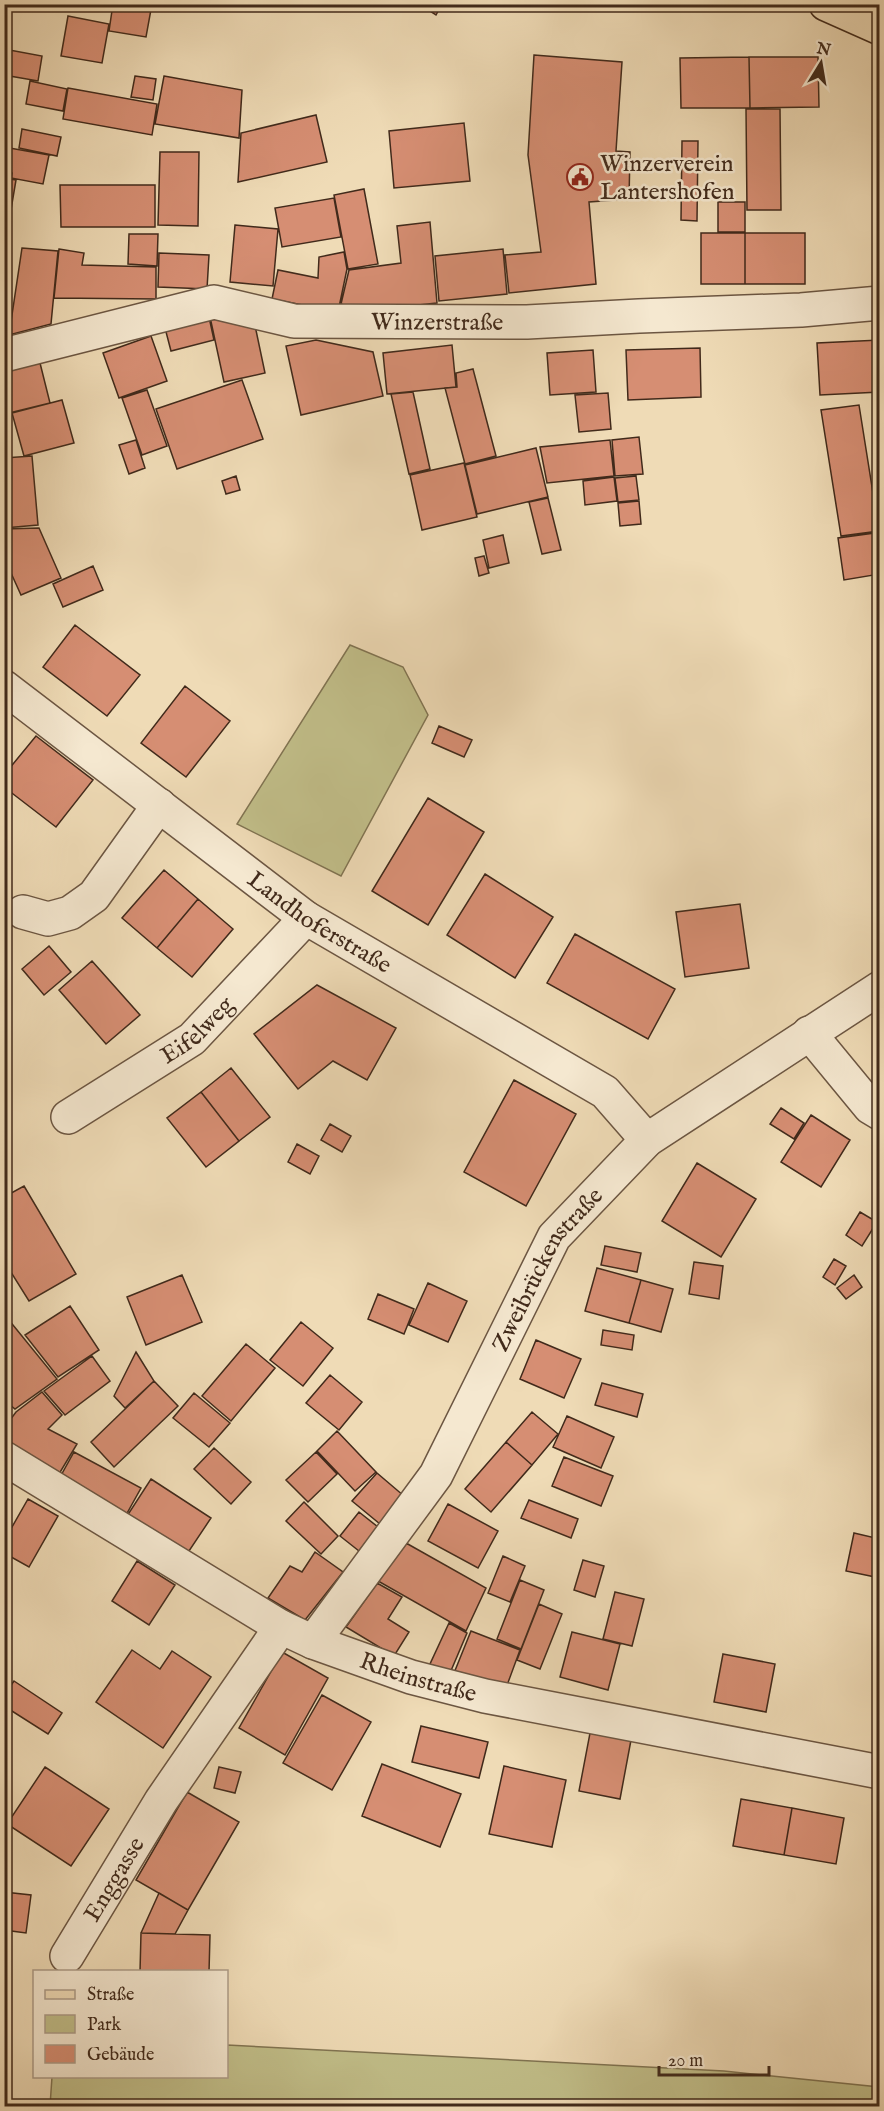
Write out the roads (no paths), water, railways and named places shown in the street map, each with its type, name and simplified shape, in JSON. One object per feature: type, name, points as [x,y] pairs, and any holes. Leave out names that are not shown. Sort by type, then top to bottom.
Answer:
[{"type":"main road","points":[[826,4],[879,28]]},
{"type":"street","name":"Winzerstraße","points":[[4,355],[214,302],[294,321],[527,322],[801,310],[879,303]]},
{"type":"street","name":"Landhoferstraße","points":[[4,687],[306,918],[605,1092],[647,1140]]},
{"type":"street","points":[[23,912],[48,919],[70,913],[94,897],[159,805]]},
{"type":"street","name":"Eifelweg","points":[[68,1117],[192,1039],[306,918]]},
{"type":"street","name":"Zweibrückenstraße","points":[[313,1642],[436,1475],[554,1237],[647,1140],[879,988]]},
{"type":"street","points":[[809,1034],[870,1107],[879,1113]]},
{"type":"street","name":"Rheinstraße","points":[[4,1458],[281,1627],[313,1642],[411,1677],[485,1695],[879,1772]]},
{"type":"street","name":"Enggasse","points":[[67,1956],[161,1801],[281,1627]]},
{"type":"place","name":"Winzerverein Lantershofen","points":[[580,177]]}]
